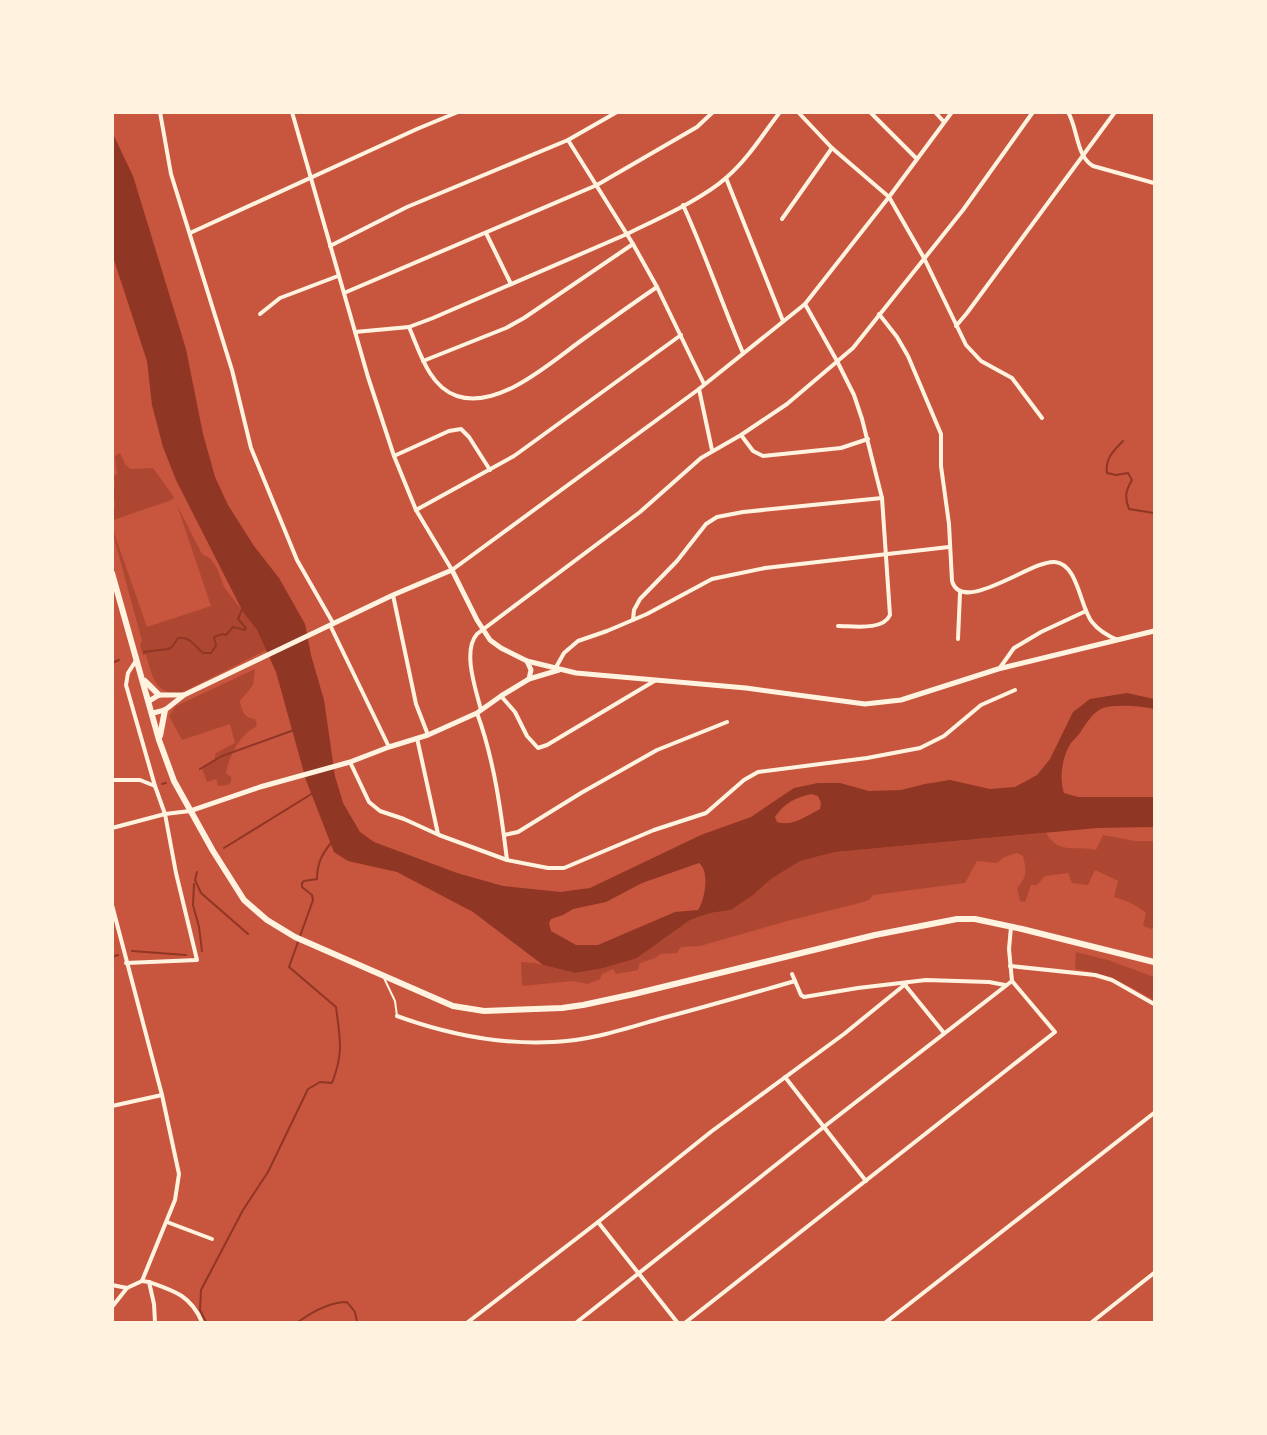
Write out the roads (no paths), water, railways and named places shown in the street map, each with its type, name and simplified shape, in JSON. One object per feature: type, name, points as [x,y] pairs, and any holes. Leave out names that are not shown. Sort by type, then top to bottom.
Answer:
[{"type":"main road","points":[[112,573],[159,740],[174,781],[244,900],[267,920],[302,940],[418,992],[463,1009],[483,1011],[562,1008],[634,994],[875,934],[925,924],[967,919],[1011,927],[1155,962]]},
{"type":"main road","points":[[143,678],[159,695]]},
{"type":"main road","points":[[159,740],[165,710]]},
{"type":"street","points":[[160,112],[171,174],[232,370],[250,448],[295,554],[389,747]]},
{"type":"street","points":[[190,233],[458,112]]},
{"type":"street","points":[[330,246],[407,207],[568,140],[617,112]]},
{"type":"street","points":[[343,293],[597,185],[697,127],[713,112]]},
{"type":"street","points":[[355,332],[409,327],[434,318],[627,234],[683,205],[726,178],[780,112]]},
{"type":"street","points":[[798,112],[832,148],[889,198],[924,258],[956,326],[974,355],[1012,378],[1042,418]]},
{"type":"street","points":[[870,112],[916,159]]},
{"type":"street","points":[[935,112],[944,122]]},
{"type":"street","points":[[153,713],[165,710],[193,691],[322,628],[452,570],[699,388],[805,304],[889,198],[952,112]]},
{"type":"street","points":[[507,860],[473,680],[470,651],[472,639],[640,512],[712,450],[741,435],[787,404],[853,348],[963,210],[1034,112]]},
{"type":"street","points":[[1068,112],[1087,163],[1154,181]]},
{"type":"street","points":[[956,326],[1115,112]]},
{"type":"street","points":[[292,113],[343,293],[394,456],[416,510],[452,570],[483,630],[490,640],[501,648],[527,661],[558,669],[746,688],[864,704],[910,698],[998,669],[1155,631]]},
{"type":"street","points":[[568,140],[657,287],[704,384]]},
{"type":"street","points":[[782,219],[832,148]]},
{"type":"street","points":[[726,178],[783,321]]},
{"type":"street","points":[[683,205],[702,245],[720,299],[743,353]]},
{"type":"street","points":[[486,232],[511,284]]},
{"type":"street","points":[[423,361],[506,328],[524,318],[633,244]]},
{"type":"street","points":[[260,314],[280,298],[338,276]]},
{"type":"street","points":[[409,327],[423,361],[438,382],[456,396],[484,397],[502,392],[536,374],[657,287]]},
{"type":"street","points":[[805,304],[854,395],[868,439],[882,498],[890,615],[878,625],[838,626]]},
{"type":"street","points":[[879,314],[908,356],[941,434],[941,466],[949,524],[952,581],[956,589],[966,593],[987,588],[1009,580],[1035,566],[1054,561],[1069,570],[1086,611],[1097,628],[1119,640]]},
{"type":"street","points":[[416,510],[490,470],[531,444],[681,335]]},
{"type":"street","points":[[699,388],[712,450]]},
{"type":"street","points":[[394,456],[449,431],[461,429],[469,436],[490,470]]},
{"type":"street","points":[[741,435],[753,451],[762,456],[841,448],[868,439]]},
{"type":"street","points":[[633,620],[634,610],[640,599],[677,561],[706,524],[717,518],[743,512],[882,498]]},
{"type":"street","points":[[558,669],[564,653],[578,641],[633,620],[724,575],[885,553],[949,547]]},
{"type":"street","points":[[958,639],[960,592]]},
{"type":"street","points":[[393,595],[416,704],[428,735]]},
{"type":"street","points":[[998,669],[1014,648],[1086,611]]},
{"type":"street","points":[[126,963],[197,960],[176,873],[165,814],[126,685],[128,673],[137,658]]},
{"type":"street","points":[[527,661],[531,670],[529,679]]},
{"type":"street","points":[[112,828],[165,814],[190,811],[341,765],[428,735],[479,712],[529,679],[558,669]]},
{"type":"street","points":[[501,696],[515,712],[527,736],[538,748],[547,745],[657,680]]},
{"type":"street","points":[[350,762],[359,783],[373,806],[380,812],[404,819],[439,836],[507,860],[548,868],[570,867],[654,830],[706,813],[754,773],[867,758],[920,748],[944,736],[981,705],[1015,690]]},
{"type":"street","points":[[149,701],[159,695],[184,696]]},
{"type":"street","points":[[504,836],[518,832],[573,797],[657,750],[728,722]]},
{"type":"street","points":[[417,738],[439,836]]},
{"type":"street","points":[[112,780],[140,780],[155,786]]},
{"type":"street","points":[[112,905],[162,1095],[179,1174],[177,1193],[142,1281]]},
{"type":"street","points":[[686,1323],[1055,1032],[1012,981],[1009,946],[1011,927]]},
{"type":"street","points":[[1010,966],[1095,975],[1112,980],[1155,1004]]},
{"type":"street","points":[[792,974],[804,997],[926,980],[989,982],[1006,985]]},
{"type":"street","points":[[397,1016],[460,1036],[492,1040],[555,1042],[582,1039],[643,1024],[795,981]]},
{"type":"street","points":[[577,1323],[1012,981]]},
{"type":"street","points":[[906,984],[944,1033]]},
{"type":"street","points":[[468,1323],[712,1131],[906,984]]},
{"type":"street","points":[[785,1077],[866,1181]]},
{"type":"street","points":[[112,1106],[162,1095]]},
{"type":"street","points":[[886,1323],[1155,1113]]},
{"type":"street","points":[[166,1222],[212,1239]]},
{"type":"street","points":[[598,1222],[677,1323]]},
{"type":"street","points":[[1092,1323],[1155,1273]]},
{"type":"street","points":[[112,1307],[127,1288],[142,1281],[149,1282],[185,1297],[195,1309],[202,1323]]},
{"type":"street","points":[[149,1282],[155,1323]]},
{"type":"street","points":[[112,1285],[127,1288]]},
{"type":"lane","points":[[383,975],[395,1001],[397,1016]]},
{"type":"waterway","points":[[1123,441],[1109,459],[1107,473],[1116,475],[1128,473],[1132,480],[1126,494],[1129,509],[1154,513]]},
{"type":"waterway","points":[[144,652],[168,649],[178,638],[182,638],[192,642],[203,653],[211,653],[216,646],[214,637],[226,635],[233,627],[245,630],[246,628],[238,619],[243,607]]},
{"type":"waterway","points":[[112,663],[119,660]]},
{"type":"waterway","points":[[200,769],[222,756],[294,730]]},
{"type":"waterway","points":[[162,784],[166,783]]},
{"type":"waterway","points":[[224,848],[313,793]]},
{"type":"waterway","points":[[206,1322],[200,1310],[201,1290],[243,1210],[268,1172],[308,1089],[320,1082],[332,1083],[336,1072],[340,1054],[336,1007],[289,967],[313,900],[312,895],[302,887],[302,883],[317,879],[320,860],[331,843]]},
{"type":"waterway","points":[[197,872],[195,880],[201,893],[248,934]]},
{"type":"waterway","points":[[194,884],[193,905],[202,951]]},
{"type":"waterway","points":[[132,951],[186,955]]},
{"type":"waterway","points":[[112,957],[118,955]]},
{"type":"waterway","points":[[298,1322],[321,1308],[347,1302],[355,1312],[357,1322]]}]
